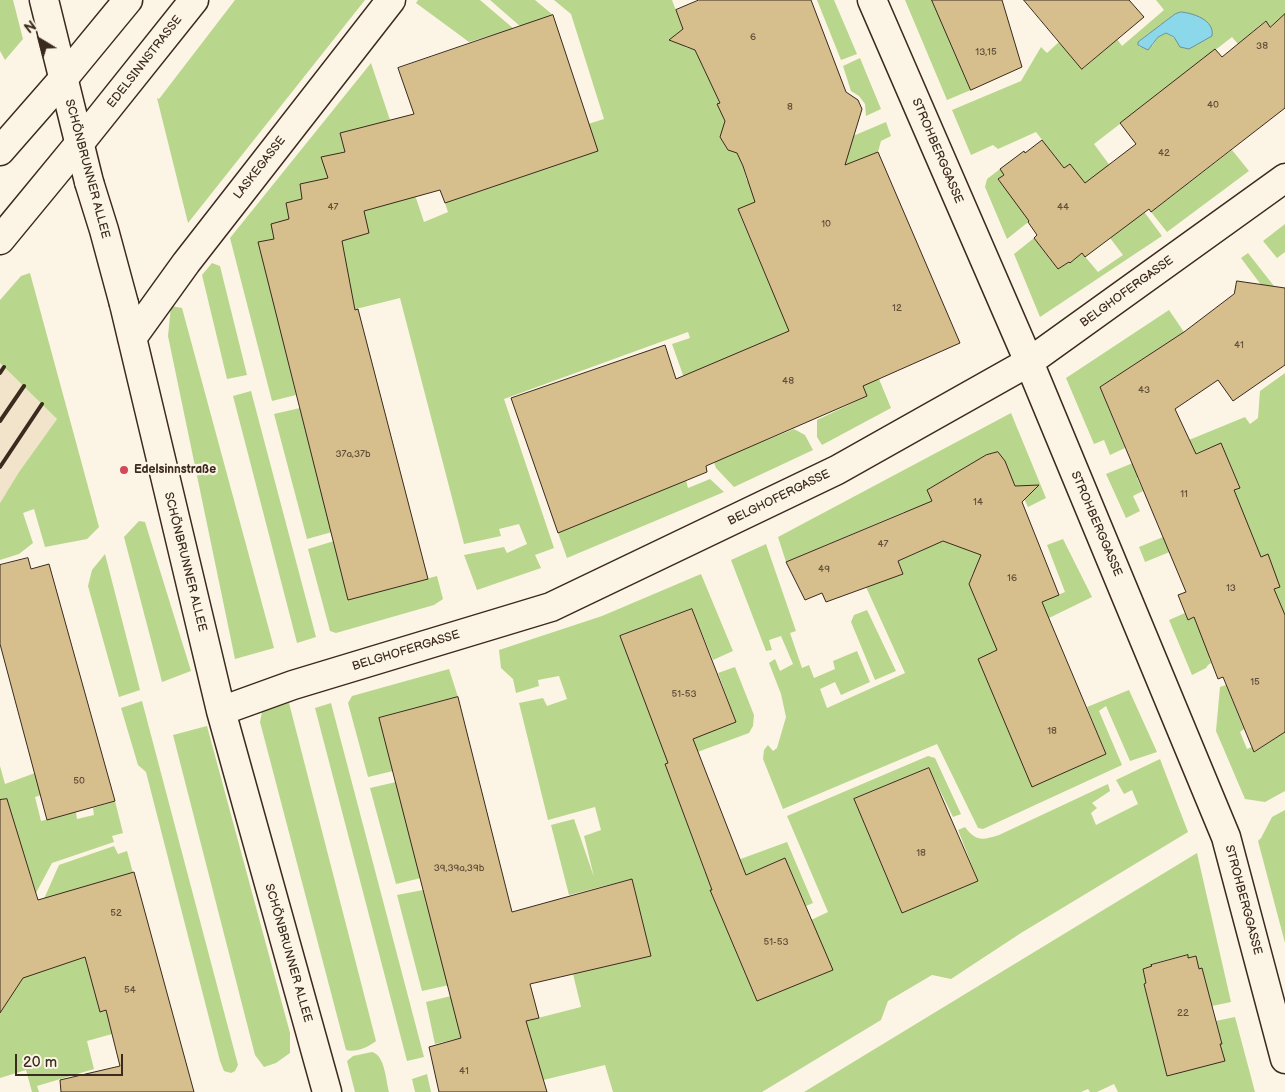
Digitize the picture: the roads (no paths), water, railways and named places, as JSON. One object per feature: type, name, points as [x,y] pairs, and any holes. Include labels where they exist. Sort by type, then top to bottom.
[{"type":"street","name":"SCHÖNBRUNNER ALLEE","points":[[44,0],[79,144],[124,304],[221,711],[322,1091]]},
{"type":"street","points":[[0,151],[63,79],[128,0]]},
{"type":"street","name":"EDELSINNSTRASSE","points":[[0,240],[194,0]]},
{"type":"street","name":"LASKEGASSE","points":[[132,338],[186,263],[391,0]]},
{"type":"street","name":"STROHBERGGASSE","points":[[872,0],[1029,362],[1226,837],[1285,1059]]},
{"type":"street","name":"BELGHOFERGASSE","points":[[221,711],[293,685],[551,607],[837,470],[1029,362],[1285,178]]},
{"type":"water","points":[[1181,12],[1202,18],[1210,26],[1212,36],[1189,49],[1180,47],[1174,37],[1166,33],[1158,37],[1148,50],[1138,45],[1138,42],[1175,14]]},
{"type":"railway","points":[[0,373],[4,367]]},
{"type":"railway","points":[[0,421],[24,386]]},
{"type":"railway","points":[[0,467],[42,404]]},
{"type":"place","name":"Edelsinnstraße","points":[[124,470]]}]
